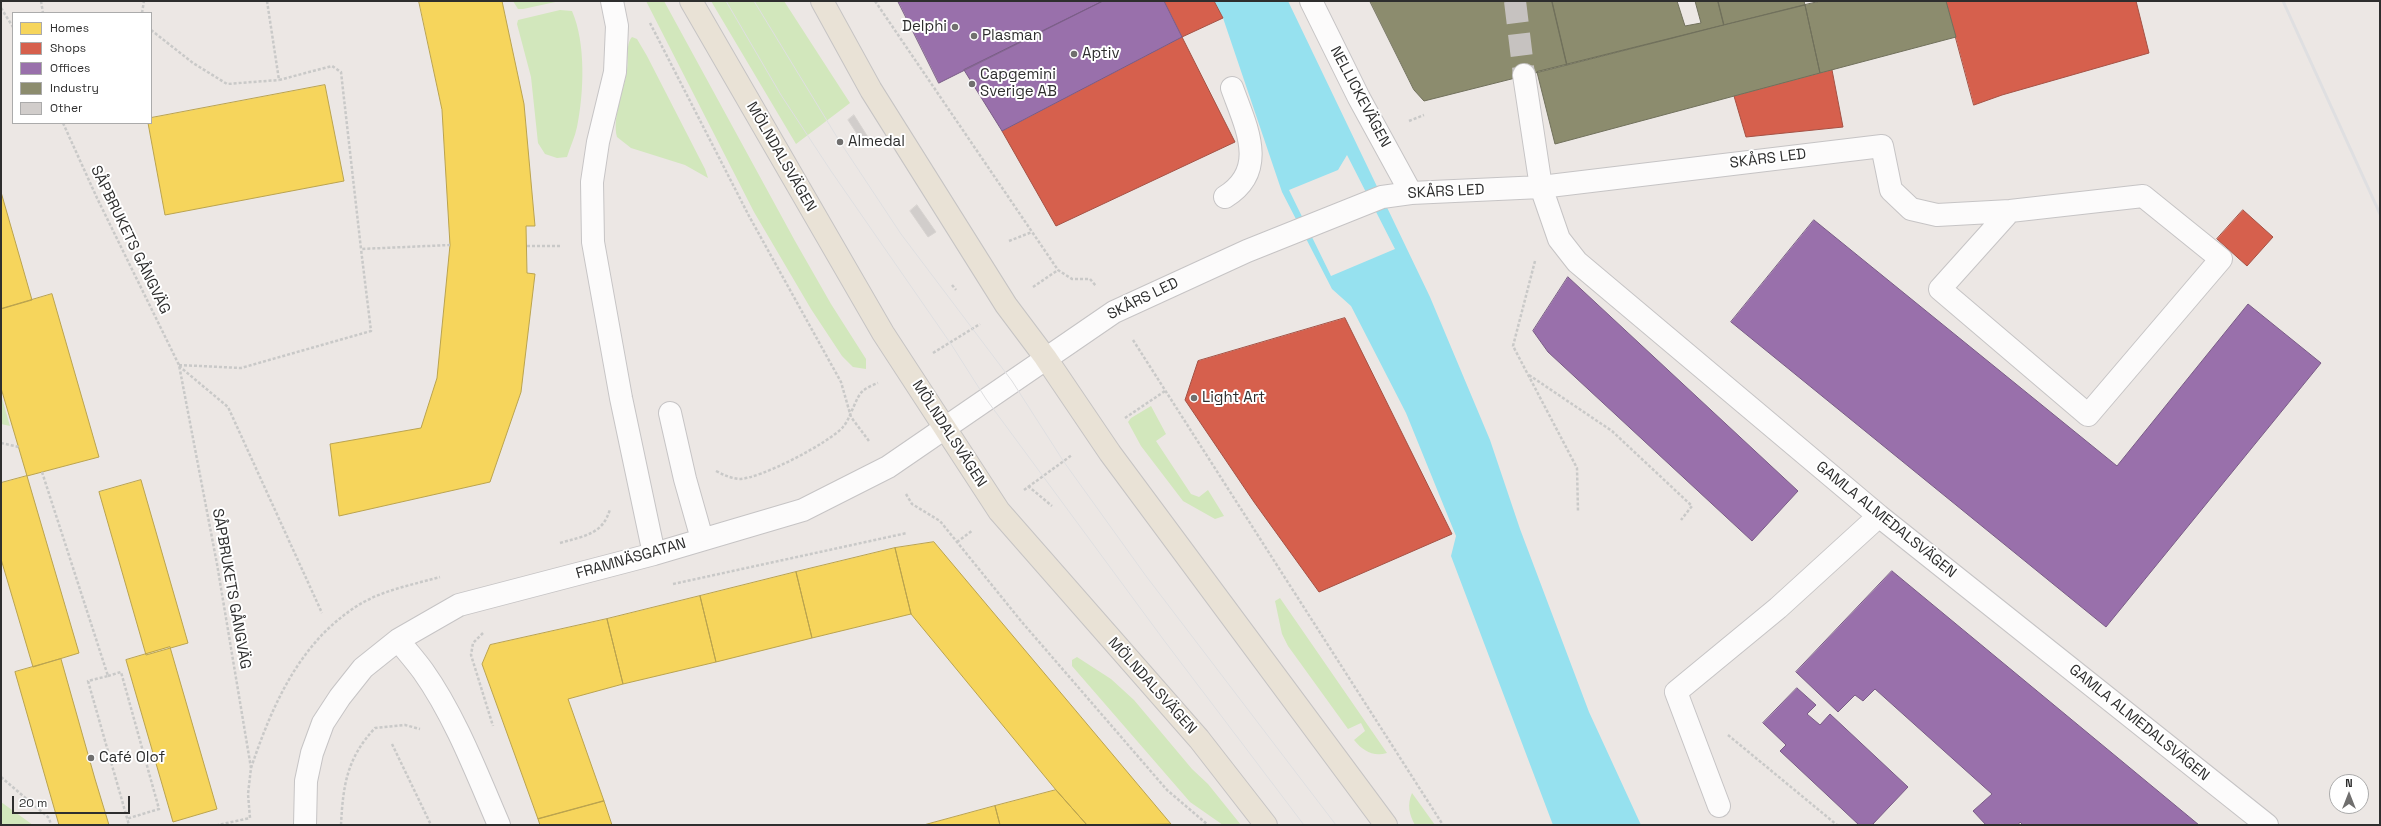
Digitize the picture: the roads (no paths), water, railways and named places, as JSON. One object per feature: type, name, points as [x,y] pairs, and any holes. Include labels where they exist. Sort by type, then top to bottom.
[{"type":"main road","name":"MÖLNDALSVÄGEN","points":[[691,1],[883,333],[998,511],[1199,738],[1266,825]]},
{"type":"main road","points":[[822,1],[871,90],[1006,305],[1045,358],[1098,436],[1386,825]]},
{"type":"street","points":[[612,1],[617,26],[615,72],[598,142],[592,182],[593,242],[621,398],[654,554]]},
{"type":"street","name":"NELLICKEVÄGEN","points":[[1311,1],[1359,98],[1411,193]]},
{"type":"street","name":"GAMLA ALMEDALSVÄGEN","points":[[1524,76],[1540,187],[1559,239],[1577,262],[1879,516],[2267,825]]},
{"type":"street","points":[[1225,198],[1238,190],[1249,173],[1251,156],[1249,136],[1232,88]]},
{"type":"street","name":"SKÅRS LED","points":[[1045,358],[1114,312],[1233,258],[1382,197],[1411,193],[1540,187],[1882,146],[1891,190],[1911,209],[1937,214],[2010,211]]},
{"type":"street","points":[[2143,196],[2221,259],[2088,415],[1940,289],[2010,211],[2143,196]]},
{"type":"street","name":"FRAMNÄSGATAN","points":[[305,825],[306,781],[312,753],[323,724],[340,697],[363,668],[398,640],[459,605],[654,554],[702,538],[802,510],[888,467],[1045,358]]},
{"type":"street","points":[[670,413],[684,480],[702,538]]},
{"type":"street","points":[[1719,806],[1676,692],[1778,608],[1879,516]]},
{"type":"street","points":[[398,640],[424,672],[466,749],[498,825]]},
{"type":"water","points":[[1214,1],[1288,1],[1430,297],[1490,440],[1520,529],[1589,712],[1641,825],[1553,825],[1451,556],[1456,536],[1406,413],[1351,306],[1332,289],[1282,192],[1223,18]]},
{"type":"tunnel","points":[[1515,1],[1524,75]]},
{"type":"tram line","points":[[726,1],[781,95],[831,171],[951,344],[986,399],[1166,643],[1304,825]]},
{"type":"tram line","points":[[754,1],[840,142],[901,234],[1012,381],[1064,462],[1146,576],[1336,825]]},
{"type":"railway","points":[[2283,1],[2380,214]]},
{"type":"place","name":"Delphi","points":[[955,27]]},
{"type":"place","name":"Plasman","points":[[974,36]]},
{"type":"place","name":"Aptiv","points":[[1074,54]]},
{"type":"place","name":"Capgemini Sverige AB","points":[[972,84]]},
{"type":"place","name":"Almedal","points":[[840,142]]},
{"type":"place","name":"Light Art","points":[[1194,398]]},
{"type":"place","name":"Café Olof","points":[[91,758]]}]
